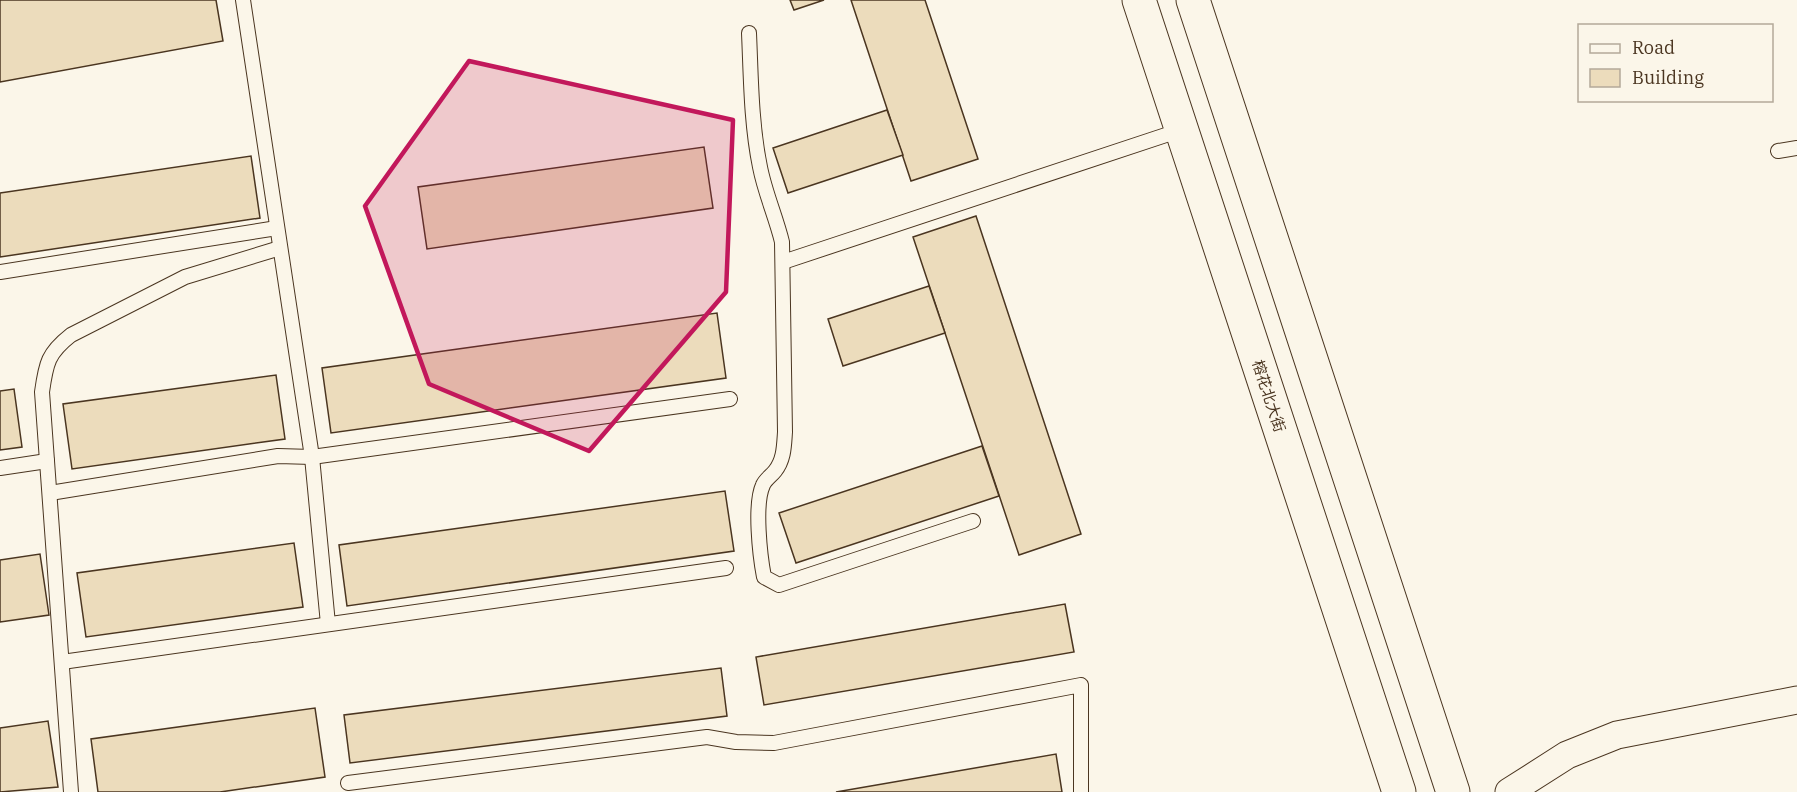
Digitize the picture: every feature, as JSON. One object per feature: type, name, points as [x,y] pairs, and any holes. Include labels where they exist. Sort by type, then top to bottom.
[{"type":"main road","name":"榕花北大街","points":[[1139,0],[1400,792]]},
{"type":"main road","points":[[1193,0],[1453,792]]},
{"type":"street","points":[[1509,792],[1568,755],[1617,735],[1797,700]]},
{"type":"lane","points":[[243,0],[312,458],[328,624]]},
{"type":"lane","points":[[749,33],[754,134],[765,190],[775,213],[782,242],[783,262],[785,432],[783,455],[777,469],[763,484],[759,496],[761,562],[764,577],[779,585],[973,521]]},
{"type":"lane","points":[[783,262],[1181,130]]},
{"type":"lane","points":[[1778,151],[1797,148]]},
{"type":"lane","points":[[0,272],[277,228]]},
{"type":"lane","points":[[71,792],[42,392],[46,363],[55,348],[71,335],[185,277],[280,248]]},
{"type":"lane","points":[[50,493],[278,456],[312,458],[730,399]]},
{"type":"lane","points":[[0,468],[47,461]]},
{"type":"lane","points":[[62,662],[726,568]]},
{"type":"lane","points":[[348,783],[707,737],[736,742],[774,743],[1081,685],[1081,792]]},
{"type":"highlighted area","points":[[469,61],[733,120],[726,292],[589,451],[429,384],[365,206]]},
{"type":"building","points":[[0,0],[216,0],[223,41],[0,82]]},
{"type":"building","points":[[790,0],[824,0],[794,10]]},
{"type":"building","points":[[851,0],[925,0],[978,159],[911,181]]},
{"type":"building","points":[[887,110],[903,155],[788,193],[773,148]]},
{"type":"building","points":[[704,147],[713,208],[427,249],[418,187]]},
{"type":"building","points":[[251,156],[260,218],[0,257],[0,193]]},
{"type":"building","points":[[976,216],[1081,534],[1019,555],[913,237]]},
{"type":"building","points":[[929,286],[945,333],[843,366],[828,319]]},
{"type":"building","points":[[717,313],[726,378],[331,433],[322,368]]},
{"type":"building","points":[[276,375],[285,439],[72,469],[63,404]]},
{"type":"building","points":[[14,389],[22,447],[0,450],[0,391]]},
{"type":"building","points":[[982,446],[999,496],[796,563],[779,513]]},
{"type":"building","points":[[725,491],[734,551],[347,606],[339,545]]},
{"type":"building","points":[[294,543],[303,607],[86,637],[77,573]]},
{"type":"building","points":[[40,554],[49,615],[0,622],[0,560]]},
{"type":"building","points":[[1065,604],[1074,652],[764,705],[756,657]]},
{"type":"building","points":[[721,668],[727,716],[350,763],[344,715]]},
{"type":"building","points":[[315,708],[325,777],[220,792],[98,792],[91,739]]},
{"type":"building","points":[[48,721],[58,787],[0,792],[0,728]]},
{"type":"building","points":[[1056,754],[1062,792],[836,792]]}]
